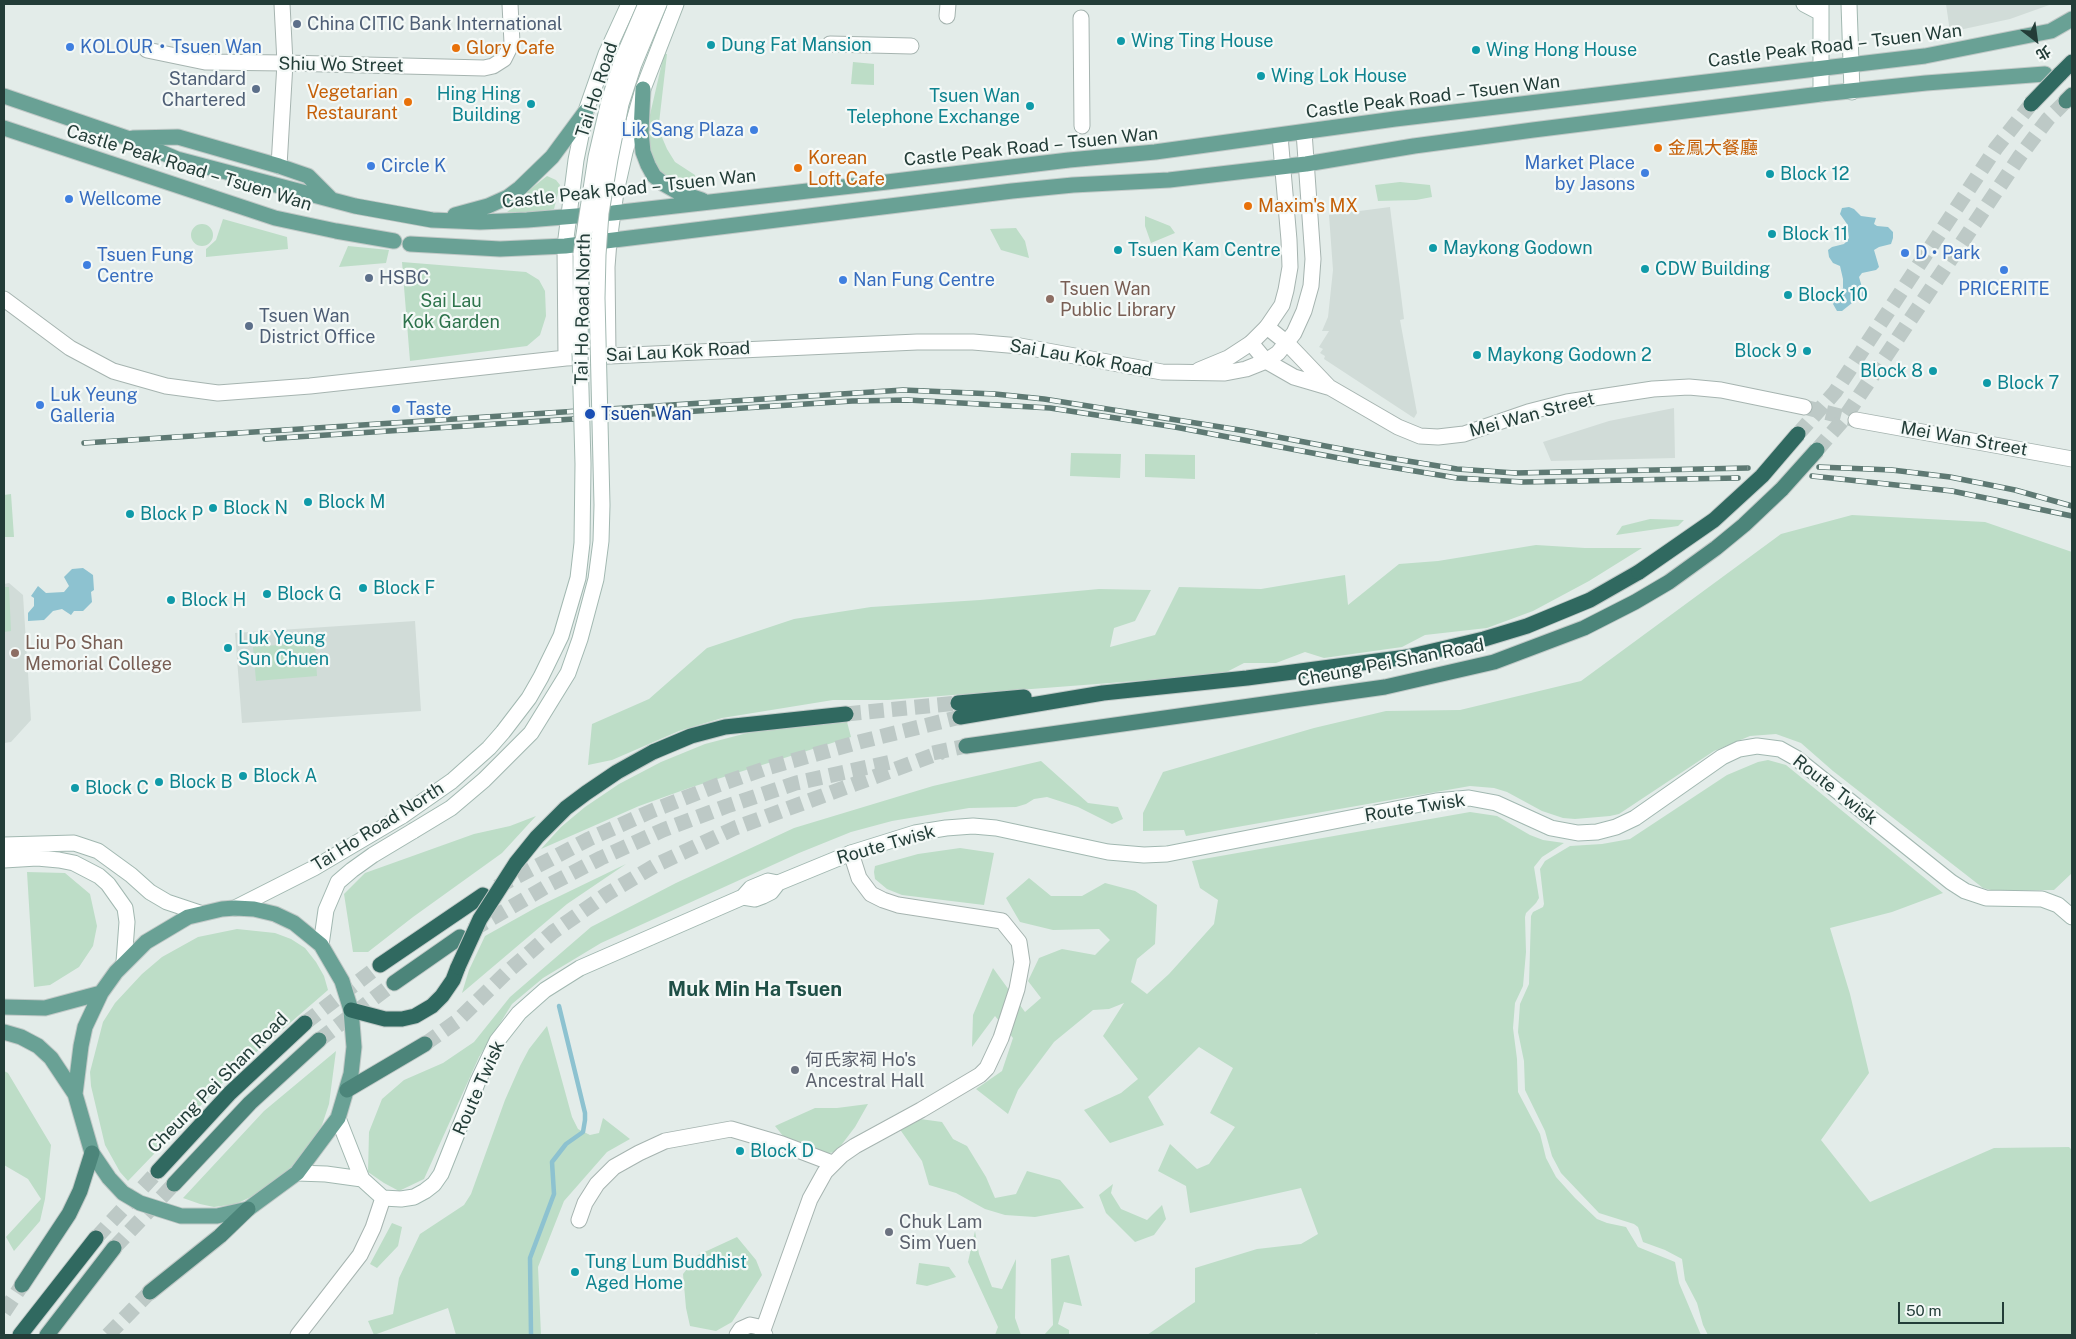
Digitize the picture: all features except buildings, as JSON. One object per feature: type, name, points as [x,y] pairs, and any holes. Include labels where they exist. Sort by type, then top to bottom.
[{"type":"highway","points":[[2031,104],[2072,62]]},
{"type":"highway","name":"Cheung Pei Shan Road","points":[[959,710],[1372,662],[1484,639],[1540,621],[1590,600],[1639,572],[1714,520],[1762,476],[1798,434]]},
{"type":"highway","name":"Cheung Pei Shan Road","points":[[966,746],[1351,692],[1475,667],[1531,650],[1600,621],[1636,602],[1692,566],[1730,537],[1771,500],[1817,450]]},
{"type":"highway","points":[[351,1010],[385,1018],[402,1019],[415,1016],[432,1006],[453,980],[480,919],[516,863],[537,837],[566,808],[617,772],[652,752],[691,736],[725,727],[846,714]]},
{"type":"highway","points":[[380,965],[483,895]]},
{"type":"highway","points":[[394,983],[460,937]]},
{"type":"highway","name":"Cheung Pei Shan Road","points":[[158,1171],[230,1092],[305,1022]]},
{"type":"highway","name":"Cheung Pei Shan Road","points":[[174,1184],[250,1103],[319,1040]]},
{"type":"highway","points":[[347,1090],[425,1044]]},
{"type":"highway","points":[[22,1285],[75,1202],[92,1153]]},
{"type":"highway","points":[[150,1292],[220,1236],[248,1209]]},
{"type":"highway","points":[[20,1335],[96,1238]]},
{"type":"highway","points":[[48,1335],[114,1248]]},
{"type":"main road","points":[[279,166],[285,63],[282,4]]},
{"type":"main road","name":"Shiu Wo Street","points":[[147,50],[205,62],[484,68],[493,66],[504,59],[512,43],[510,4]]},
{"type":"main road","name":"Tai Ho Road","points":[[566,358],[565,246],[567,217],[576,160],[586,111],[594,86],[629,4]]},
{"type":"main road","name":"Tai Ho Road North","points":[[235,908],[314,868],[402,816],[452,781],[489,748],[503,732],[529,698],[553,655],[568,614],[578,578],[584,524],[580,300],[581,254],[587,209],[596,157],[609,101],[622,60],[646,4]]},
{"type":"main road","name":"Tai Ho Road North","points":[[322,945],[326,910],[338,882],[373,855],[451,808],[478,785],[531,733],[568,673],[580,639],[596,579],[601,541],[602,488],[597,298],[598,255],[602,213],[621,104],[634,64],[659,4]]},
{"type":"main road","points":[[608,356],[607,267],[609,241],[624,152],[643,90],[676,4]]},
{"type":"main road","points":[[1804,4],[1821,8],[1821,94]]},
{"type":"main road","points":[[1850,4],[1852,92]]},
{"type":"main road","points":[[1081,18],[1082,126]]},
{"type":"main road","name":"Castle Peak Road – Tsuen Wan","points":[[4,96],[127,138],[177,159],[333,201],[432,220],[480,222],[613,213],[1069,160],[1155,152],[1395,119],[1945,53],[2051,31],[2072,19]]},
{"type":"main road","points":[[2051,31],[2072,31]]},
{"type":"main road","points":[[830,44],[911,46]]},
{"type":"main road","points":[[410,244],[500,250],[565,246],[1012,191],[1073,185],[1169,180],[1306,164],[1503,134],[1821,94],[1926,83],[2045,74]]},
{"type":"main road","points":[[594,86],[601,92],[627,100],[643,90]]},
{"type":"main road","points":[[643,90],[641,132],[643,152],[648,166],[654,176],[664,184],[678,192],[708,201]]},
{"type":"main road","points":[[432,220],[471,212],[508,197],[552,157],[586,111]]},
{"type":"main road","name":"Castle Peak Road – Tsuen Wan","points":[[4,128],[275,218],[394,241]]},
{"type":"main road","name":"Sai Lau Kok Road","points":[[4,299],[70,348],[113,371],[157,384],[193,390],[243,392],[566,358],[898,342],[973,342],[1020,346],[1162,372],[1225,373],[1246,369],[1266,361],[1287,343],[1301,318],[1311,286],[1313,259],[1304,132]]},
{"type":"main road","name":"Sai Lau Kok Road","points":[[1196,372],[1228,358],[1251,343],[1267,327],[1282,305],[1290,267],[1280,136]]},
{"type":"main road","points":[[127,138],[178,137],[279,166],[308,176],[333,201]]},
{"type":"main road","name":"Mei Wan Street","points":[[1267,327],[1287,343],[1329,387]]},
{"type":"main road","name":"Mei Wan Street","points":[[1251,343],[1266,361],[1294,377],[1329,387],[1398,428],[1420,436],[1438,437],[1464,434],[1528,412],[1568,402],[1653,389],[1689,387],[1721,390],[1804,406]]},
{"type":"main road","name":"Mei Wan Street","points":[[1856,420],[2072,459]]},
{"type":"main road","name":"Route Twisk","points":[[383,1198],[401,1199],[414,1197],[434,1184],[447,1162],[478,1081],[497,1041],[519,1013],[545,990],[580,968],[744,897],[751,888],[768,881],[778,883],[850,853],[915,833],[973,826],[1008,829],[1070,845],[1108,852],[1167,854],[1458,798],[1478,799],[1496,803],[1542,825],[1561,831],[1597,832],[1616,827],[1634,818],[1727,755],[1748,747],[1764,746],[1780,749],[1805,764],[1958,887],[1971,894],[1986,898],[2042,899],[2058,905],[2072,917]]},
{"type":"main road","points":[[4,845],[74,843],[98,851],[162,900],[200,913]]},
{"type":"main road","points":[[737,1335],[745,1326],[761,1330],[814,1190],[832,1163],[855,1146],[980,1075],[987,1068],[1001,1038],[1017,989],[1022,962],[1019,942],[1002,921],[898,905],[883,900],[871,894],[860,878],[850,853]]},
{"type":"main road","points":[[4,860],[37,858],[59,860],[74,863],[99,876],[108,884],[125,908],[127,922],[124,962]]},
{"type":"main road","points":[[4,1032],[21,1036],[38,1046],[51,1058],[74,1094],[92,1153],[116,1186],[140,1203],[153,1208],[181,1216],[217,1216],[248,1209],[297,1173],[338,1118],[351,1074],[354,1047],[351,1010],[342,981],[322,945],[294,923],[275,914],[254,909],[235,908],[200,913],[170,926],[146,942],[124,962],[101,992],[85,1027],[74,1094]]},
{"type":"main road","points":[[4,1007],[45,1008],[101,992]]},
{"type":"main road","points":[[298,1335],[360,1255],[373,1228],[383,1198],[362,1179],[338,1118]]},
{"type":"main road","points":[[579,1220],[585,1202],[597,1184],[614,1167],[666,1141],[731,1129],[782,1144],[832,1163]]},
{"type":"main road","points":[[297,1173],[326,1174],[362,1179]]},
{"type":"shaded area","points":[[1946,4],[2052,4],[2010,19],[1950,32]]},
{"type":"shaded area","points":[[1390,207],[1404,319],[1400,320],[1417,413],[1414,418],[1324,359],[1325,356],[1320,353],[1323,349],[1319,347],[1329,331],[1322,331],[1328,317],[1333,270],[1329,215]]},
{"type":"shaded area","points":[[1674,408],[1675,458],[1551,461],[1543,442],[1609,421]]},
{"type":"shaded area","name":"Liu Po Shan Memorial College","points":[[9,583],[23,595],[31,720],[11,742],[4,743],[4,584]]},
{"type":"shaded area","points":[[415,621],[421,711],[242,723],[235,633]]},
{"type":"green space","points":[[664,54],[667,54],[659,123],[661,135],[675,162],[695,175],[696,187],[680,184],[661,173],[651,159],[646,132]]},
{"type":"green space","points":[[853,62],[874,64],[874,85],[851,84]]},
{"type":"green space","points":[[547,176],[556,180],[560,185],[554,209],[534,213],[507,212],[519,203],[528,191]]},
{"type":"green space","points":[[1400,182],[1430,185],[1432,197],[1416,200],[1378,201],[1375,185]]},
{"type":"green space","points":[[1145,216],[1170,226],[1175,233],[1151,243],[1145,226]]},
{"type":"green space","points":[[223,219],[287,237],[288,249],[206,257],[206,249],[216,240]]},
{"type":"green space","points":[[202,224],[212,231],[213,235],[206,245],[202,246],[192,239],[191,235],[198,225]]},
{"type":"green space","points":[[1016,228],[1025,241],[1029,258],[1001,250],[990,229]]},
{"type":"green space","points":[[348,246],[389,250],[386,263],[339,267]]},
{"type":"green space","name":"Sai Lau Kok Garden","points":[[402,262],[526,272],[539,280],[545,291],[546,316],[540,335],[527,346],[410,361]]},
{"type":"green space","points":[[1071,453],[1121,454],[1120,478],[1070,476]]},
{"type":"green space","points":[[1145,454],[1195,455],[1195,479],[1145,477]]},
{"type":"green space","points":[[11,494],[14,537],[4,537],[4,495]]},
{"type":"green space","points":[[1852,515],[1985,522],[2072,552],[2072,873],[2054,890],[1995,891],[1983,888],[1833,771],[1801,743],[1776,734],[1750,736],[1714,751],[1619,814],[1610,816],[1575,819],[1563,818],[1542,811],[1507,792],[1494,788],[1470,786],[1186,836],[1184,830],[1143,831],[1143,813],[1163,772],[1314,728],[1386,711],[1460,710],[1581,681],[1781,534]]},
{"type":"green space","points":[[1650,519],[1684,520],[1678,526],[1616,535],[1622,526]]},
{"type":"green space","points":[[1536,545],[1585,548],[1642,548],[1589,581],[1533,611],[1487,628],[1425,635],[1402,647],[1324,658],[1305,652],[1276,663],[1244,663],[1215,678],[1188,677],[888,700],[833,700],[722,718],[679,731],[612,760],[588,765],[592,724],[649,699],[707,648],[794,619],[871,607],[980,600],[1099,589],[1151,590],[1135,621],[1114,628],[1110,647],[1155,635],[1179,587],[1261,589],[1345,575],[1348,605],[1399,564],[1438,561]]},
{"type":"green space","points":[[4,587],[9,587],[11,631],[4,632]]},
{"type":"green space","points":[[315,642],[317,676],[256,681],[253,647]]},
{"type":"green space","points":[[846,718],[851,737],[692,787],[639,806],[541,849],[561,827],[585,807],[619,784],[661,762],[705,744],[751,732]]},
{"type":"green space","points":[[1768,760],[1786,765],[1943,893],[1892,912],[1830,928],[1850,994],[1869,1073],[1821,1140],[1870,1202],[1994,1148],[2069,1147],[2072,1150],[2072,1335],[1708,1335],[1697,1303],[1685,1280],[1682,1259],[1643,1242],[1638,1227],[1634,1224],[1599,1213],[1561,1173],[1552,1156],[1545,1131],[1525,1090],[1524,1061],[1518,1032],[1520,1004],[1529,984],[1531,916],[1533,912],[1543,907],[1544,904],[1540,869],[1545,861],[1570,846],[1602,844],[1630,839],[1727,775],[1758,762]]},
{"type":"green space","points":[[1041,761],[1088,803],[1118,807],[1123,819],[1112,824],[1078,807],[1047,797],[1034,799],[1016,807],[969,808],[892,821],[851,832],[799,853],[601,943],[543,978],[512,1004],[479,1057],[424,1179],[399,1191],[368,1172],[369,1132],[382,1099],[404,1080],[443,1063],[474,1042],[510,997],[591,927],[676,883],[794,828],[933,786]]},
{"type":"green space","points":[[1470,812],[1497,816],[1530,835],[1543,840],[1564,843],[1542,857],[1534,867],[1539,898],[1526,913],[1525,917],[1526,952],[1523,986],[1515,1003],[1513,1028],[1517,1059],[1518,1092],[1540,1134],[1546,1158],[1556,1177],[1575,1198],[1597,1219],[1626,1227],[1638,1247],[1675,1262],[1679,1283],[1701,1335],[1320,1335],[1316,1333],[1314,1335],[1147,1335],[1195,1302],[1195,1268],[1257,1249],[1301,1244],[1318,1234],[1301,1188],[1190,1213],[1186,1186],[1158,1171],[1170,1144],[1197,1169],[1209,1164],[1235,1127],[1210,1113],[1233,1068],[1199,1047],[1148,1097],[1164,1125],[1110,1143],[1084,1110],[1121,1093],[1138,1079],[1103,1036],[1124,1003],[1109,1009],[1093,1010],[1054,1042],[1018,1090],[1008,1114],[976,1089],[1002,1071],[1013,1038],[995,1016],[972,1047],[973,1015],[993,968],[1025,1012],[1041,998],[1028,981],[1039,958],[1062,949],[1095,955],[1110,940],[1099,929],[1053,930],[1020,922],[1006,898],[1029,878],[1051,896],[1082,896],[1105,883],[1135,891],[1157,905],[1155,944],[1137,959],[1131,982],[1147,994],[1169,974],[1214,924],[1218,900],[1200,888],[1192,861]]},
{"type":"green space","points":[[536,816],[502,853],[368,952],[353,952],[344,894],[365,873],[474,834],[510,826]]},
{"type":"green space","points":[[960,848],[994,853],[984,905],[902,895],[887,889],[875,879],[875,866],[918,854]]},
{"type":"green space","points":[[626,864],[567,904],[462,993],[469,970],[485,936],[537,907]]},
{"type":"green space","points":[[27,872],[65,873],[90,894],[97,926],[93,946],[79,967],[50,985],[34,987]]},
{"type":"green space","points":[[237,929],[275,933],[291,939],[305,948],[324,976],[328,990],[230,1075],[128,1181],[120,1172],[105,1145],[91,1086],[90,1072],[103,1022],[115,1003],[142,974],[162,957],[198,937]]},
{"type":"green space","points":[[547,1026],[572,1117],[578,1129],[590,1135],[599,1133],[603,1118],[630,1139],[607,1152],[564,1201],[538,1267],[541,1335],[456,1335],[448,1308],[374,1335],[368,1321],[393,1314],[399,1278],[420,1234],[464,1205],[471,1194],[505,1100],[520,1066],[529,1049]]},
{"type":"green space","points":[[336,1051],[329,1104],[322,1125],[307,1150],[287,1171],[259,1193],[236,1204],[214,1207],[183,1198],[264,1111]]},
{"type":"green space","points":[[4,1071],[8,1073],[51,1145],[45,1199],[40,1221],[14,1251],[6,1237],[41,1199],[28,1179],[4,1165]]},
{"type":"green space","points":[[868,1104],[855,1127],[836,1152],[800,1157],[775,1126],[815,1108],[837,1108]]},
{"type":"green space","points":[[913,1118],[942,1122],[953,1139],[967,1146],[986,1177],[995,1198],[1016,1194],[1027,1171],[1060,1180],[1084,1208],[1035,1217],[1005,1215],[985,1209],[956,1193],[929,1185],[922,1161],[899,1128]]},
{"type":"green space","points":[[1113,1184],[1111,1193],[1121,1209],[1147,1220],[1162,1205],[1166,1219],[1154,1235],[1135,1242],[1106,1213],[1099,1195]]},
{"type":"green space","points":[[392,1223],[402,1227],[398,1246],[377,1268],[370,1264]]},
{"type":"green space","points":[[975,1231],[979,1254],[992,1287],[1002,1289],[1016,1259],[1015,1318],[1021,1335],[995,1335],[998,1327],[968,1262]]},
{"type":"green space","points":[[737,1237],[756,1260],[762,1275],[732,1322],[716,1331],[690,1326],[686,1308],[683,1274],[698,1255]]},
{"type":"green space","points":[[1069,1255],[1082,1306],[1064,1302],[1058,1324],[1069,1330],[1069,1335],[1044,1335],[1053,1325],[1051,1259]]},
{"type":"green space","points":[[919,1263],[949,1267],[956,1277],[927,1286],[916,1284]]},
{"type":"water","points":[[1849,207],[1861,216],[1876,218],[1874,224],[1888,227],[1893,232],[1893,238],[1891,244],[1874,250],[1879,267],[1876,270],[1862,273],[1859,277],[1864,294],[1862,299],[1852,303],[1842,311],[1837,311],[1833,304],[1843,288],[1843,279],[1840,266],[1833,263],[1829,257],[1828,250],[1844,244],[1849,238],[1847,224],[1840,214],[1842,208]]},
{"type":"water","points":[[83,568],[93,575],[94,590],[91,592],[92,602],[83,611],[74,611],[71,615],[62,609],[53,611],[44,620],[28,621],[28,613],[34,606],[34,598],[31,596],[38,586],[46,593],[64,592],[69,586],[64,577],[72,569]]},
{"type":"waterway","points":[[531,1335],[530,1258],[554,1194],[552,1162],[566,1144],[583,1132],[585,1120],[585,1113],[559,1006]]},
{"type":"tunnel","points":[[1817,450],[1843,420],[2020,156],[2048,119],[2066,101]]},
{"type":"tunnel","points":[[1798,434],[1835,392],[1996,148],[2031,104]]},
{"type":"tunnel","points":[[1804,407],[1856,420]]},
{"type":"tunnel","points":[[846,714],[958,703]]},
{"type":"tunnel","points":[[497,887],[589,839],[654,810],[718,785],[770,767],[859,742],[960,717]]},
{"type":"tunnel","points":[[933,753],[966,746]]},
{"type":"tunnel","points":[[425,1044],[457,1021],[506,973],[553,932],[607,894],[656,865],[735,828],[942,752]]},
{"type":"tunnel","points":[[472,930],[549,885],[601,858],[663,830],[796,783],[891,762]]},
{"type":"tunnel","points":[[305,1023],[380,965]]},
{"type":"tunnel","points":[[319,1040],[394,983]]},
{"type":"tunnel","points":[[96,1238],[158,1171]]},
{"type":"tunnel","points":[[114,1248],[174,1184]]},
{"type":"tunnel","points":[[4,1312],[22,1285]]},
{"type":"tunnel","points":[[108,1335],[150,1292]]},
{"type":"railway","points":[[84,443],[903,390],[995,394],[1044,399],[1246,431],[1457,469],[1515,473],[1748,468]]},
{"type":"railway","points":[[265,439],[852,401],[908,400],[1050,408],[1175,427],[1360,462],[1457,478],[1523,482],[1738,478]]},
{"type":"railway","points":[[1819,467],[1892,470],[1950,477],[2015,490],[2072,506]]},
{"type":"railway","points":[[1812,476],[1952,491],[2072,516]]},
{"type":"place","name":"China CITIC Bank International","points":[[297,24]]},
{"type":"place","name":"Wing Ting House","points":[[1121,41]]},
{"type":"place","name":"Dung Fat Mansion","points":[[711,45]]},
{"type":"place","name":"KOLOUR‧Tsuen Wan","points":[[70,47]]},
{"type":"place","name":"Glory Cafe","points":[[456,48]]},
{"type":"place","name":"Wing Hong House","points":[[1476,50]]},
{"type":"place","name":"Wing Lok House","points":[[1261,76]]},
{"type":"place","name":"Standard Chartered","points":[[256,89]]},
{"type":"place","name":"Vegetarian Restaurant","points":[[408,102]]},
{"type":"place","name":"Hing Hing Building","points":[[531,104]]},
{"type":"place","name":"Tsuen Wan Telephone Exchange","points":[[1030,106]]},
{"type":"place","name":"Lik Sang Plaza","points":[[754,130]]},
{"type":"place","name":"金鳳大餐廳","points":[[1658,148]]},
{"type":"place","name":"Circle K","points":[[371,166]]},
{"type":"place","name":"Korean Loft Cafe","points":[[798,168]]},
{"type":"place","name":"Market Place by Jasons","points":[[1645,173]]},
{"type":"place","name":"Block 12","points":[[1770,174]]},
{"type":"place","name":"Wellcome","points":[[69,199]]},
{"type":"place","name":"Maxim's MX","points":[[1248,206]]},
{"type":"place","name":"Block 11","points":[[1772,234]]},
{"type":"place","name":"Maykong Godown","points":[[1433,248]]},
{"type":"place","name":"Tsuen Kam Centre","points":[[1118,250]]},
{"type":"place","name":"D • Park","points":[[1905,253]]},
{"type":"place","name":"Tsuen Fung Centre","points":[[87,265]]},
{"type":"place","name":"CDW Building","points":[[1645,269]]},
{"type":"place","name":"PRICERITE","points":[[2004,270]]},
{"type":"place","name":"HSBC","points":[[369,278]]},
{"type":"place","name":"Nan Fung Centre","points":[[843,280]]},
{"type":"place","name":"Block 10","points":[[1788,295]]},
{"type":"place","name":"Tsuen Wan Public Library","points":[[1050,299]]},
{"type":"place","name":"Tsuen Wan District Office","points":[[249,326]]},
{"type":"place","name":"Block 9","points":[[1807,351]]},
{"type":"place","name":"Maykong Godown 2","points":[[1477,355]]},
{"type":"place","name":"Block 8","points":[[1933,371]]},
{"type":"place","name":"Block 7","points":[[1987,383]]},
{"type":"place","name":"Luk Yeung Galleria","points":[[40,405]]},
{"type":"place","name":"Taste","points":[[396,409]]},
{"type":"place","name":"Tsuen Wan","points":[[590,414]]},
{"type":"place","name":"Block M","points":[[308,502]]},
{"type":"place","name":"Block N","points":[[213,508]]},
{"type":"place","name":"Block P","points":[[130,514]]},
{"type":"place","name":"Block F","points":[[363,588]]},
{"type":"place","name":"Block G","points":[[267,594]]},
{"type":"place","name":"Block H","points":[[171,600]]},
{"type":"place","name":"Luk Yeung Sun Chuen","points":[[228,648]]},
{"type":"place","name":"Liu Po Shan Memorial College","points":[[15,653]]},
{"type":"place","name":"Block A","points":[[243,776]]},
{"type":"place","name":"Block B","points":[[159,782]]},
{"type":"place","name":"Block C","points":[[75,788]]},
{"type":"place","name":"何氏家祠 Ho's Ancestral Hall","points":[[795,1070]]},
{"type":"place","name":"Block D","points":[[740,1151]]},
{"type":"place","name":"Chuk Lam Sim Yuen","points":[[889,1232]]},
{"type":"place","name":"Tung Lum Buddhist Aged Home","points":[[575,1272]]},
{"type":"district","name":"Muk Min Ha Tsuen","points":[[755,990]]}]
